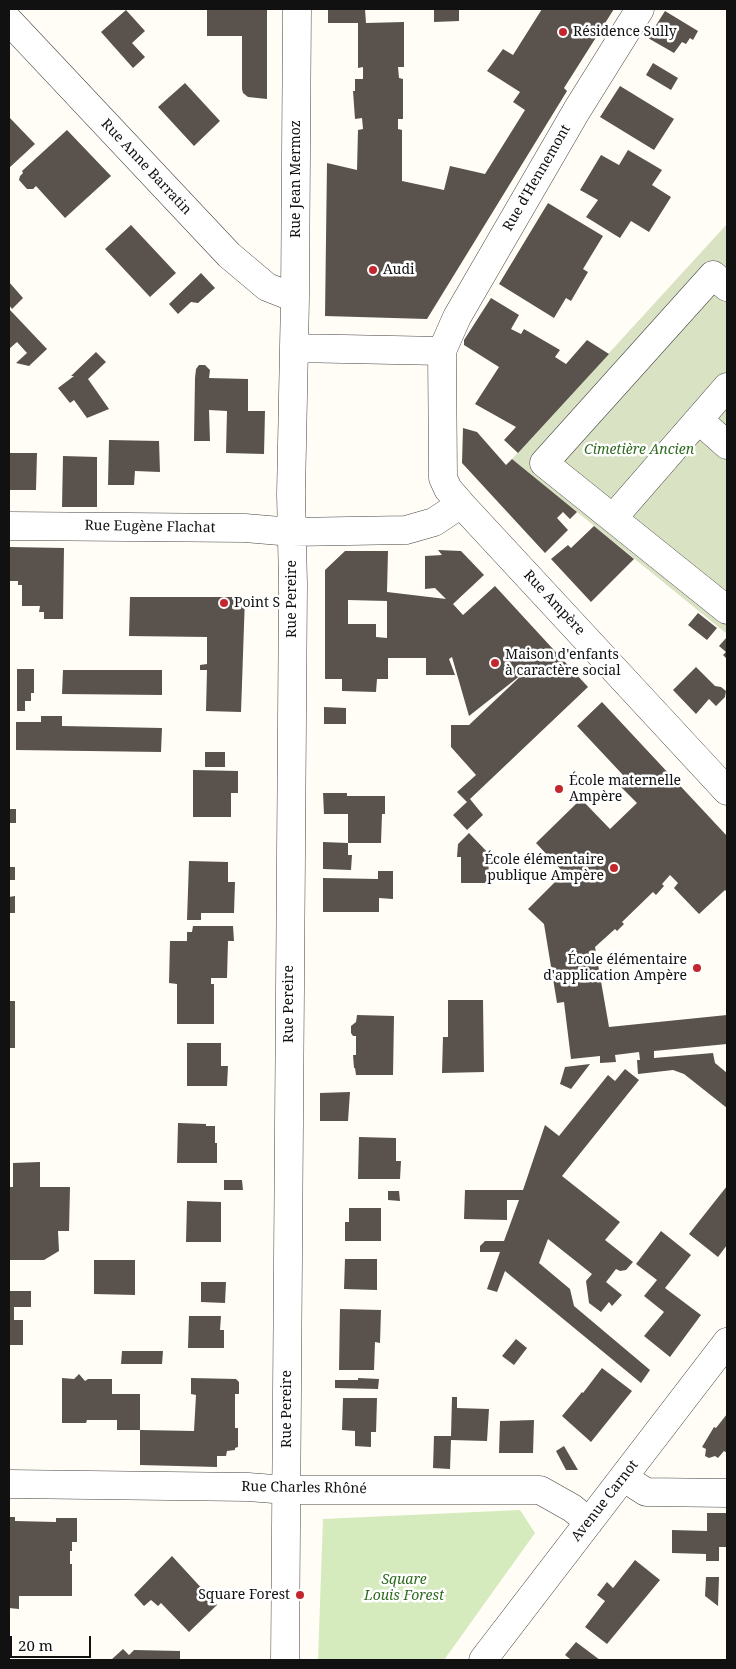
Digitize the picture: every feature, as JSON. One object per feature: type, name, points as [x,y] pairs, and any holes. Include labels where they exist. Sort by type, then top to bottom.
[{"type":"street","name":"Rue Jean Mermoz","points":[[294,348],[297,9]]},
{"type":"street","name":"Rue d'Hennemont","points":[[442,351],[457,317],[477,282],[577,110],[640,9]]},
{"type":"street","name":"Rue Anne Barratin","points":[[9,21],[229,255],[267,287],[295,298]]},
{"type":"street","points":[[722,597],[613,518],[544,463],[712,275],[727,287]]},
{"type":"street","points":[[294,348],[399,358],[442,351]]},
{"type":"street","name":"Rue Pereire","points":[[285,1660],[294,348]]},
{"type":"street","name":"Rue Ampère","points":[[442,351],[443,478],[448,489],[727,791]]},
{"type":"street","points":[[613,518],[727,387]]},
{"type":"street","points":[[699,420],[727,445]]},
{"type":"street","name":"Rue Eugène Flachat","points":[[9,526],[245,528],[292,532],[406,530],[427,516],[461,504]]},
{"type":"street","name":"Avenue Carnot","points":[[483,1660],[727,1342]]},
{"type":"street","points":[[624,1478],[646,1492],[727,1493]]},
{"type":"street","name":"Rue Charles Rhôné","points":[[9,1484],[248,1487],[287,1490],[540,1490],[572,1508],[589,1522]]},
{"type":"green space","name":"Cimetière Ancien","points":[[727,224],[727,634],[512,459]]},
{"type":"green space","name":"Square Louis Forest","points":[[520,1510],[535,1533],[444,1660],[318,1660],[323,1519]]},
{"type":"building","points":[[207,9],[267,9],[267,99],[248,97],[243,93],[242,36],[207,36]]},
{"type":"building","points":[[328,9],[365,9],[366,23],[404,22],[404,67],[398,67],[399,78],[403,79],[403,119],[398,119],[398,129],[402,130],[402,181],[444,190],[450,166],[485,174],[525,110],[513,102],[520,92],[487,71],[503,49],[513,55],[542,9],[614,9],[564,88],[567,91],[427,319],[325,316],[327,163],[357,170],[358,130],[363,129],[362,118],[355,119],[353,91],[355,91],[355,79],[363,79],[363,67],[358,68],[358,23],[328,23]]},
{"type":"building","points":[[434,9],[459,9],[459,21],[434,22]]},
{"type":"building","points":[[126,10],[145,31],[132,43],[145,57],[133,68],[101,32]]},
{"type":"building","points":[[665,11],[698,31],[693,40],[690,38],[686,44],[682,42],[674,53],[648,38]]},
{"type":"building","points":[[653,63],[678,78],[671,90],[646,75]]},
{"type":"building","points":[[185,83],[220,121],[194,146],[158,107]]},
{"type":"building","points":[[620,86],[674,119],[654,150],[600,117]]},
{"type":"building","points":[[9,117],[35,144],[9,168]]},
{"type":"building","points":[[67,130],[111,176],[65,218],[36,186],[33,189],[27,189],[19,180],[23,173],[22,171]]},
{"type":"building","points":[[628,150],[662,170],[652,185],[671,197],[649,232],[631,221],[620,238],[586,217],[598,200],[580,190],[601,155],[619,165]]},
{"type":"building","points":[[548,203],[603,236],[583,269],[588,272],[571,301],[566,298],[554,318],[499,284]]},
{"type":"building","points":[[131,225],[176,273],[150,297],[105,249]]},
{"type":"building","points":[[201,273],[215,288],[198,303],[191,302],[178,314],[169,304]]},
{"type":"building","points":[[9,282],[23,298],[12,309],[9,305]]},
{"type":"building","points":[[491,298],[519,315],[511,329],[521,334],[524,329],[560,350],[555,357],[566,364],[587,340],[609,354],[518,453],[504,440],[516,427],[475,404],[499,367],[464,345],[464,340]]},
{"type":"building","points":[[10,310],[47,349],[29,366],[16,363],[27,353],[17,342],[9,349]]},
{"type":"building","points":[[96,352],[106,362],[88,379],[109,409],[87,418],[74,400],[70,403],[58,388],[74,376],[71,376]]},
{"type":"building","points":[[199,365],[205,365],[210,370],[209,378],[248,379],[248,411],[265,411],[264,454],[226,453],[227,411],[209,410],[210,441],[194,441],[195,378],[196,369]]},
{"type":"building","points":[[463,428],[477,432],[506,465],[512,459],[577,512],[570,519],[563,512],[557,518],[568,530],[545,553],[462,463]]},
{"type":"building","points":[[109,440],[159,441],[160,472],[135,471],[134,485],[108,485]]},
{"type":"building","points":[[9,453],[37,453],[36,490],[9,490]]},
{"type":"building","points":[[63,456],[97,457],[97,507],[62,507]]},
{"type":"building","points":[[594,526],[634,559],[591,602],[551,559],[568,545],[571,548]]},
{"type":"building","points":[[9,547],[64,548],[63,619],[44,619],[44,612],[39,612],[40,606],[22,606],[22,585],[18,585],[18,581],[9,581]]},
{"type":"building","points":[[438,550],[461,551],[484,575],[453,604],[463,615],[495,586],[588,687],[470,799],[483,815],[467,830],[453,815],[467,802],[457,792],[476,775],[451,747],[451,725],[469,725],[526,671],[469,716],[452,657],[449,659],[455,675],[426,675],[426,658],[388,658],[388,679],[377,679],[376,692],[342,691],[342,679],[325,679],[325,570],[345,551],[388,551],[387,592],[446,599],[435,588],[425,589],[425,556],[442,555]],"holes":[[[348,600],[387,601],[387,638],[376,637],[376,624],[348,624]]]},
{"type":"building","points":[[130,597],[245,597],[241,712],[206,711],[207,670],[200,670],[200,665],[207,664],[207,637],[129,636]]},
{"type":"building","points":[[698,613],[717,628],[707,640],[688,625]]},
{"type":"building","points":[[727,637],[727,659],[723,655],[726,652],[719,646]]},
{"type":"building","points":[[696,667],[715,686],[721,687],[726,691],[725,697],[716,706],[709,699],[696,714],[673,690]]},
{"type":"building","points":[[17,669],[34,669],[34,693],[31,693],[31,701],[25,701],[25,711],[17,711]]},
{"type":"building","points":[[63,670],[162,670],[162,695],[62,694]]},
{"type":"building","points":[[602,702],[727,836],[727,892],[725,890],[699,914],[674,888],[678,883],[670,875],[656,895],[653,892],[622,922],[624,924],[617,931],[615,929],[595,947],[609,1027],[727,1015],[727,1044],[654,1051],[654,1058],[713,1053],[715,1063],[727,1073],[727,1108],[684,1074],[673,1070],[638,1074],[637,1060],[640,1060],[639,1052],[615,1055],[616,1062],[600,1063],[600,1056],[571,1059],[564,1002],[557,1003],[544,924],[528,909],[564,873],[536,843],[581,799],[610,829],[637,803],[616,782],[623,775],[577,726]]},
{"type":"building","points":[[324,707],[346,708],[346,724],[324,724]]},
{"type":"building","points":[[41,716],[62,716],[62,726],[162,728],[161,752],[16,750],[16,722],[41,722]]},
{"type":"building","points":[[205,752],[225,752],[225,767],[205,767]]},
{"type":"building","points":[[193,770],[238,771],[238,793],[231,793],[231,817],[193,817]]},
{"type":"building","points":[[323,793],[347,793],[347,796],[385,796],[385,814],[382,814],[381,843],[348,843],[348,814],[324,814]]},
{"type":"building","points":[[9,809],[16,809],[16,823],[9,823]]},
{"type":"building","points":[[469,833],[492,857],[489,857],[488,883],[461,883],[461,857],[457,857],[458,844]]},
{"type":"building","points":[[323,842],[348,843],[348,855],[352,855],[351,870],[323,869]]},
{"type":"building","points":[[189,861],[228,862],[228,882],[235,882],[234,913],[201,913],[201,920],[187,920]]},
{"type":"building","points":[[9,867],[15,867],[15,880],[9,880]]},
{"type":"building","points":[[378,871],[393,871],[393,899],[379,898],[379,912],[323,912],[323,878],[378,879]]},
{"type":"building","points":[[15,896],[15,913],[9,913],[9,897]]},
{"type":"building","points":[[193,926],[233,926],[234,941],[228,941],[227,978],[211,978],[211,984],[214,984],[214,1024],[177,1024],[177,984],[169,983],[170,941],[187,941],[187,932],[192,932]]},
{"type":"building","points":[[448,1000],[483,1000],[484,1072],[442,1073],[443,1037],[448,1037]]},
{"type":"building","points":[[9,1001],[15,1001],[15,1048],[9,1048]]},
{"type":"building","points":[[357,1015],[394,1016],[393,1075],[356,1075],[353,1055],[356,1055],[356,1036],[353,1036],[351,1033],[351,1026],[356,1022]]},
{"type":"building","points":[[187,1043],[221,1043],[221,1066],[228,1066],[227,1086],[187,1086]]},
{"type":"building","points":[[590,1064],[571,1089],[560,1084],[565,1067]]},
{"type":"building","points":[[625,1069],[639,1080],[562,1176],[620,1222],[605,1240],[633,1262],[626,1270],[620,1271],[616,1269],[606,1282],[622,1295],[612,1306],[609,1302],[601,1312],[589,1303],[586,1281],[592,1274],[548,1239],[539,1263],[570,1289],[574,1306],[650,1370],[641,1383],[505,1271],[497,1292],[487,1289],[500,1252],[480,1252],[480,1246],[485,1241],[504,1241],[519,1200],[507,1200],[507,1220],[464,1219],[465,1190],[523,1190],[545,1125],[559,1136],[608,1075],[615,1081]]},
{"type":"building","points":[[350,1092],[348,1121],[320,1121],[320,1093]]},
{"type":"building","points":[[178,1123],[215,1126],[217,1163],[177,1163]]},
{"type":"building","points":[[359,1137],[396,1138],[396,1161],[401,1161],[400,1179],[358,1179]]},
{"type":"building","points":[[40,1162],[40,1187],[70,1187],[69,1231],[58,1231],[59,1251],[44,1260],[9,1260],[9,1187],[13,1187],[13,1163]]},
{"type":"building","points":[[224,1180],[242,1180],[243,1190],[224,1190]]},
{"type":"building","points":[[727,1186],[727,1245],[718,1257],[689,1234]]},
{"type":"building","points":[[388,1191],[399,1191],[400,1201],[388,1200]]},
{"type":"building","points":[[187,1201],[221,1202],[221,1242],[186,1242]]},
{"type":"building","points":[[349,1208],[381,1208],[381,1241],[345,1241],[345,1222],[349,1222]]},
{"type":"building","points":[[661,1231],[691,1255],[665,1288],[701,1315],[670,1357],[644,1336],[664,1312],[644,1296],[657,1280],[636,1264]]},
{"type":"building","points":[[345,1259],[377,1259],[377,1290],[344,1289]]},
{"type":"building","points":[[94,1260],[135,1260],[135,1295],[94,1294]]},
{"type":"building","points":[[201,1282],[226,1282],[225,1303],[201,1302]]},
{"type":"building","points":[[9,1291],[31,1291],[31,1307],[14,1307],[14,1320],[23,1320],[23,1345],[9,1345]]},
{"type":"building","points":[[340,1309],[381,1310],[380,1343],[375,1342],[374,1370],[339,1370]]},
{"type":"building","points":[[189,1316],[221,1316],[220,1330],[224,1330],[224,1348],[188,1348]]},
{"type":"building","points":[[516,1339],[527,1348],[514,1365],[502,1356]]},
{"type":"building","points":[[122,1351],[163,1351],[162,1364],[121,1364]]},
{"type":"building","points":[[602,1368],[632,1391],[591,1442],[562,1416]]},
{"type":"building","points":[[79,1374],[85,1381],[88,1379],[112,1379],[112,1394],[140,1394],[140,1430],[117,1430],[117,1420],[87,1420],[86,1423],[62,1423],[62,1378],[74,1379]]},
{"type":"building","points":[[191,1378],[236,1379],[239,1382],[239,1394],[235,1394],[235,1428],[238,1428],[238,1447],[235,1450],[227,1451],[226,1456],[217,1456],[217,1467],[140,1465],[140,1430],[194,1431],[196,1395],[191,1394]]},
{"type":"building","points":[[358,1378],[379,1379],[378,1389],[335,1388],[335,1380],[358,1380]]},
{"type":"building","points":[[452,1397],[457,1397],[457,1408],[489,1409],[487,1441],[451,1440],[450,1469],[433,1468],[434,1436],[451,1436]]},
{"type":"building","points":[[343,1398],[377,1398],[376,1432],[371,1432],[371,1447],[355,1446],[355,1431],[342,1430]]},
{"type":"building","points":[[727,1414],[727,1453],[724,1451],[718,1458],[715,1456],[709,1458],[705,1456],[706,1449],[702,1447],[714,1427],[716,1428]]},
{"type":"building","points":[[534,1420],[533,1453],[499,1453],[500,1421]]},
{"type":"building","points":[[564,1446],[578,1470],[566,1470],[556,1451]]},
{"type":"building","points":[[707,1513],[727,1513],[727,1547],[719,1547],[719,1561],[706,1561],[706,1554],[672,1553],[672,1530],[707,1531]]},
{"type":"building","points":[[9,1517],[15,1517],[15,1521],[56,1522],[56,1518],[77,1518],[77,1542],[72,1542],[72,1551],[70,1551],[72,1596],[19,1596],[19,1609],[9,1608]]},
{"type":"building","points":[[172,1556],[217,1605],[189,1632],[161,1603],[158,1606],[151,1600],[144,1606],[134,1595]]},
{"type":"building","points":[[635,1560],[660,1580],[607,1644],[585,1627],[605,1601],[597,1595],[607,1582],[613,1588]]},
{"type":"building","points":[[706,1577],[719,1577],[718,1606],[705,1596]]},
{"type":"building","points":[[576,1642],[600,1660],[569,1660],[565,1655]]},
{"type":"building","points":[[123,1649],[129,1655],[134,1650],[180,1651],[180,1660],[111,1660]]},
{"type":"place","name":"Résidence Sully","points":[[563,32]]},
{"type":"place","name":"Audi","points":[[373,270]]},
{"type":"place","name":"Point S","points":[[224,603]]},
{"type":"place","name":"Maison d'enfants à caractère social","points":[[495,663]]},
{"type":"place","name":"École maternelle Ampère","points":[[559,789]]},
{"type":"place","name":"École élémentaire publique Ampère","points":[[614,868]]},
{"type":"place","name":"École élémentaire d'application Ampère","points":[[697,968]]},
{"type":"place","name":"Square Forest","points":[[300,1595]]}]
